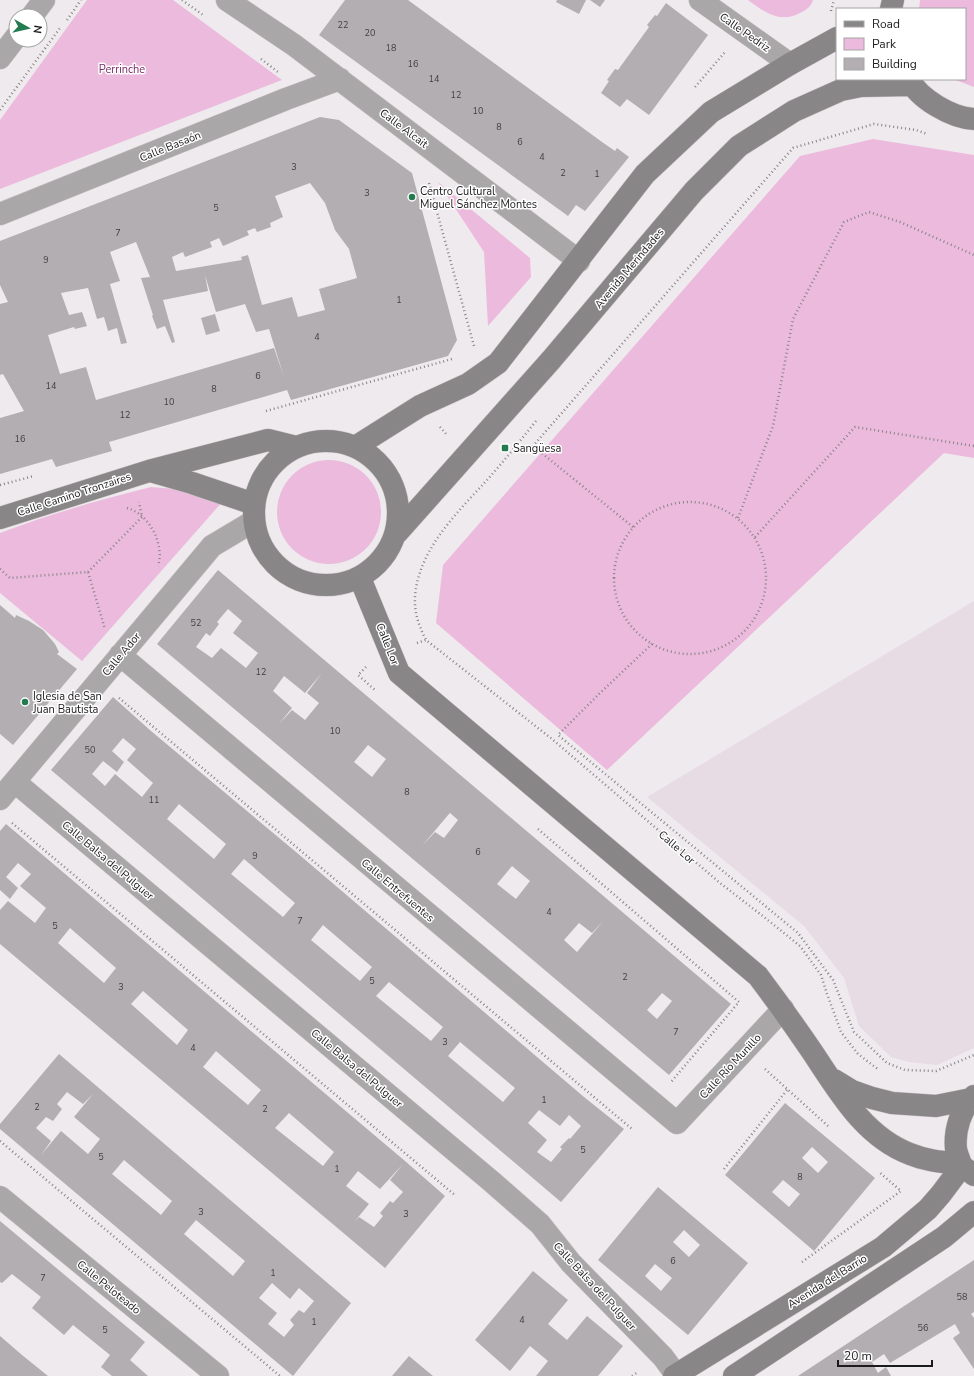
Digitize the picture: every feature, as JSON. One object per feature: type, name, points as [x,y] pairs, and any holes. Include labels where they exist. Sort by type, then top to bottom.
[{"type":"street","name":"Calle Alcait","points":[[227,0],[294,45],[340,79],[579,261]]},
{"type":"street","name":"Calle Pedriz","points":[[700,0],[790,64]]},
{"type":"street","points":[[355,447],[420,406],[468,384],[498,363],[579,261],[645,174],[711,112],[790,64],[836,39]]},
{"type":"street","points":[[0,58],[8,48]]},
{"type":"street","name":"Calle Basaón","points":[[0,214],[278,102],[340,79]]},
{"type":"street","points":[[910,82],[937,107],[967,119],[974,120]]},
{"type":"street","name":"Avenida Merindades","points":[[397,533],[551,360],[694,192],[739,146],[794,111],[841,90],[861,86],[910,82]]},
{"type":"street","name":"Calle Camino Tronzaires","points":[[0,518],[149,471],[268,440],[296,447]]},
{"type":"street","points":[[336,441],[355,447],[377,461],[392,482],[399,507],[397,533],[383,559],[360,578],[337,585],[314,585],[292,578],[273,563],[260,544],[254,513],[259,486],[268,470],[280,457],[296,447],[315,442],[336,441]]},
{"type":"street","points":[[149,471],[192,483],[254,513]]},
{"type":"street","name":"Calle Ador","points":[[0,799],[212,546],[254,513]]},
{"type":"street","name":"Calle Lor","points":[[360,578],[399,672],[758,976],[783,1009],[828,1076],[858,1116],[878,1136],[909,1154],[927,1160],[966,1168]]},
{"type":"street","name":"Calle Entrefuentes","points":[[120,655],[677,1123]]},
{"type":"street","name":"Calle Balsa del Pulguer","points":[[15,782],[479,1170],[540,1224],[571,1263],[662,1357],[676,1375]]},
{"type":"street","name":"Calle Río Munillo","points":[[677,1123],[783,1009]]},
{"type":"street","name":"Calle Lor","points":[[828,1076],[852,1091],[892,1103],[936,1106],[973,1097]]},
{"type":"street","points":[[966,1168],[956,1149],[956,1130],[962,1115],[973,1097]]},
{"type":"street","name":"Avenida del Barrio","points":[[676,1375],[883,1247],[928,1209],[966,1168]]},
{"type":"street","name":"Calle Peloteado","points":[[0,1197],[218,1376]]},
{"type":"street","points":[[734,1376],[938,1241],[974,1212]]},
{"type":"path","points":[[0,110],[81,0]]},
{"type":"path","points":[[182,0],[208,19]]},
{"type":"path","points":[[693,90],[729,47]]},
{"type":"path","points":[[258,57],[284,76]]},
{"type":"path","points":[[633,527],[533,446],[793,148],[874,124],[916,130],[930,135]]},
{"type":"path","points":[[429,183],[476,352]]},
{"type":"path","points":[[738,518],[773,426],[793,319],[844,222],[869,212],[900,222],[974,255]]},
{"type":"path","points":[[266,411],[454,358]]},
{"type":"path","points":[[437,424],[452,440]]},
{"type":"path","points":[[755,537],[855,427],[974,446]]},
{"type":"path","points":[[0,485],[38,475]]},
{"type":"path","points":[[138,496],[142,517]]},
{"type":"path","points":[[690,501],[715,505],[738,518],[755,537],[765,562],[766,588],[758,613],[744,633],[723,647],[700,654],[675,653],[652,644],[633,628],[620,608],[614,584],[616,559],[626,536],[642,518],[664,506],[690,501]]},
{"type":"path","points":[[125,507],[133,509],[149,523],[154,533],[160,561],[155,570]]},
{"type":"path","points":[[0,569],[10,578],[88,572],[142,517]]},
{"type":"path","points":[[88,572],[106,632]]},
{"type":"path","name":"Calle Lor","points":[[417,620],[426,640],[552,739],[720,884],[764,916],[800,946],[821,975],[842,1032],[858,1054],[887,1077],[894,1087],[892,1103]]},
{"type":"path","points":[[652,644],[558,735],[798,933],[833,980],[854,1032],[887,1063],[905,1070],[936,1072],[974,1055]]},
{"type":"path","points":[[358,675],[376,691]]},
{"type":"path","points":[[118,697],[632,1128]]},
{"type":"path","points":[[11,822],[456,1196]]},
{"type":"path","points":[[534,826],[739,1002],[670,1083]]},
{"type":"path","points":[[760,1065],[834,1131]]},
{"type":"path","points":[[724,1169],[787,1090]]},
{"type":"path","points":[[0,1142],[280,1376]]},
{"type":"path","points":[[799,1264],[901,1191],[874,1168]]},
{"type":"shaded area","points":[[974,601],[974,1048],[937,1065],[909,1062],[891,1057],[859,1026],[844,978],[804,926],[647,797]]},
{"type":"green space","name":"Perrinche","points":[[87,0],[173,0],[282,80],[0,189],[0,120]]},
{"type":"green space","points":[[748,0],[813,0],[810,6],[804,11],[793,16],[779,17],[760,9]]},
{"type":"green space","points":[[920,0],[974,0],[974,87],[956,80],[966,80],[966,8],[919,8]]},
{"type":"green space","points":[[873,139],[974,155],[974,458],[944,453],[607,770],[436,623],[443,565],[800,156]]},
{"type":"green space","points":[[438,182],[530,258],[531,277],[488,326],[484,252]]},
{"type":"green space","points":[[329,460],[349,464],[358,469],[372,483],[377,492],[381,512],[377,532],[372,541],[358,555],[349,560],[329,564],[309,560],[300,555],[286,541],[281,532],[277,512],[281,492],[286,483],[300,469],[309,464]]},
{"type":"green space","points":[[151,487],[176,489],[223,501],[82,661],[0,593],[0,533],[75,508]]},
{"type":"building","points":[[345,0],[408,0],[602,142],[615,151],[617,148],[629,157],[585,211],[576,205],[568,216],[319,35]]},
{"type":"building","points":[[557,0],[586,0],[579,14],[556,2]]},
{"type":"building","points":[[590,0],[605,0],[600,7]]},
{"type":"building","points":[[666,3],[708,35],[649,115],[627,99],[620,107],[601,93],[609,81],[607,80],[615,69],[618,70],[649,27],[647,25],[655,15],[657,16]]},
{"type":"building","points":[[320,117],[339,120],[412,173],[457,340],[448,356],[291,400],[287,390],[109,442],[112,451],[56,467],[52,459],[0,474],[0,418],[24,411],[3,374],[0,375],[0,304],[8,302],[0,285],[0,241]],"holes":[[[310,183],[325,203],[335,230],[349,249],[357,278],[319,289],[325,310],[298,317],[292,297],[262,305],[248,255],[241,257],[242,260],[176,271],[172,257],[183,252],[185,257],[212,247],[210,242],[219,238],[223,246],[249,235],[247,231],[255,228],[257,232],[271,227],[270,223],[283,217],[275,196]],[[136,242],[150,277],[141,278],[153,315],[152,316],[157,329],[165,326],[172,343],[175,342],[163,300],[208,291],[205,275],[216,312],[245,304],[256,332],[269,329],[284,377],[274,348],[96,400],[86,367],[60,374],[48,335],[74,327],[75,329],[87,326],[82,312],[69,315],[61,293],[88,288],[97,319],[104,317],[108,331],[117,328],[121,344],[127,343],[110,284],[120,281],[110,252]]]},
{"type":"building","points":[[215,314],[220,331],[206,335],[201,318]]},
{"type":"building","points":[[218,570],[731,1004],[669,1075],[157,644]],"holes":[[[228,609],[242,621],[233,633],[258,653],[246,668],[221,648],[212,658],[196,647],[206,633],[210,636],[219,624],[217,622]],[[322,673],[307,693],[319,703],[305,720],[292,710],[279,724],[292,708],[273,691],[284,676],[305,693]],[[368,745],[386,759],[372,777],[354,762]],[[454,808],[450,813],[458,820],[444,838],[435,832],[422,846]],[[512,866],[530,881],[516,899],[497,884]],[[604,920],[577,952],[564,940],[579,923],[592,933]],[[662,993],[672,1001],[657,1019],[647,1010]]]},
{"type":"building","name":"Iglesia de San Juan Bautista","points":[[0,605],[15,618],[16,615],[43,630],[55,644],[59,652],[57,654],[77,669],[13,745],[0,734]]},
{"type":"building","points":[[113,697],[151,731],[584,1097],[624,1129],[561,1202],[51,770]],"holes":[[[123,738],[136,749],[127,760],[153,783],[142,797],[115,774],[105,786],[92,774],[103,761],[117,772],[124,762],[112,751]],[[179,804],[226,844],[214,859],[167,819]],[[244,859],[295,903],[283,917],[231,874]],[[323,925],[372,967],[360,981],[311,940]],[[389,982],[443,1027],[431,1041],[376,996]],[[460,1042],[515,1088],[503,1102],[448,1056]],[[539,1110],[560,1126],[569,1115],[581,1126],[570,1139],[569,1138],[560,1147],[562,1149],[551,1162],[537,1152],[547,1140],[528,1123]]]},
{"type":"building","points":[[6,824],[445,1196],[385,1268],[0,944],[0,910],[8,901],[35,923],[46,908],[20,886],[31,874],[18,863],[6,877],[18,888],[10,899],[0,890],[0,831]],"holes":[[[70,928],[116,968],[104,983],[58,943]],[[143,991],[188,1030],[177,1045],[131,1004]],[[216,1051],[261,1090],[248,1105],[203,1067]],[[289,1113],[334,1152],[323,1166],[275,1128]],[[403,1164],[390,1180],[403,1192],[393,1203],[390,1201],[380,1213],[383,1216],[374,1227],[359,1217],[355,1221],[369,1204],[346,1186],[358,1171],[380,1189]]]},
{"type":"building","points":[[59,1054],[351,1303],[293,1376],[0,1129],[0,1124]],"holes":[[[67,1092],[83,1104],[93,1094],[74,1117],[100,1139],[88,1154],[61,1131],[41,1155],[51,1141],[36,1128],[46,1117],[53,1121],[62,1109],[57,1104]],[[124,1160],[172,1201],[161,1215],[112,1174]],[[196,1220],[245,1261],[233,1276],[184,1234]],[[272,1283],[290,1299],[299,1288],[314,1301],[304,1313],[299,1310],[290,1320],[294,1325],[284,1337],[268,1324],[277,1313],[259,1298]]]},
{"type":"building","points":[[785,1103],[875,1178],[814,1251],[725,1175]],"holes":[[[812,1147],[828,1162],[818,1173],[802,1158]],[[783,1180],[800,1194],[789,1207],[772,1192]]]},
{"type":"building","points":[[658,1187],[748,1263],[688,1335],[598,1260]],"holes":[[[684,1230],[700,1245],[689,1257],[673,1242]],[[655,1264],[672,1278],[661,1291],[645,1276]]]},
{"type":"building","points":[[0,1221],[145,1342],[130,1360],[148,1376],[112,1376],[101,1367],[110,1355],[73,1325],[64,1335],[32,1308],[41,1297],[12,1274],[2,1283],[0,1282]]},
{"type":"building","points":[[974,1260],[974,1312],[971,1314],[974,1318],[974,1369],[953,1338],[960,1333],[955,1324],[890,1363],[884,1354],[872,1362],[878,1373],[886,1367],[891,1376],[798,1376]]},
{"type":"building","points":[[533,1271],[568,1300],[548,1324],[567,1340],[587,1316],[623,1346],[598,1376],[536,1376],[548,1361],[530,1346],[510,1371],[475,1340]]},
{"type":"building","points":[[0,1336],[22,1355],[48,1376],[0,1376]]},
{"type":"building","points":[[409,1356],[433,1376],[392,1376]]},
{"type":"place","name":"Centro Cultural Miguel Sánchez Montes","points":[[412,197]]},
{"type":"place","name":"Sangüesa","points":[[505,448]]},
{"type":"place","name":"Iglesia de San Juan Bautista","points":[[25,702]]}]
